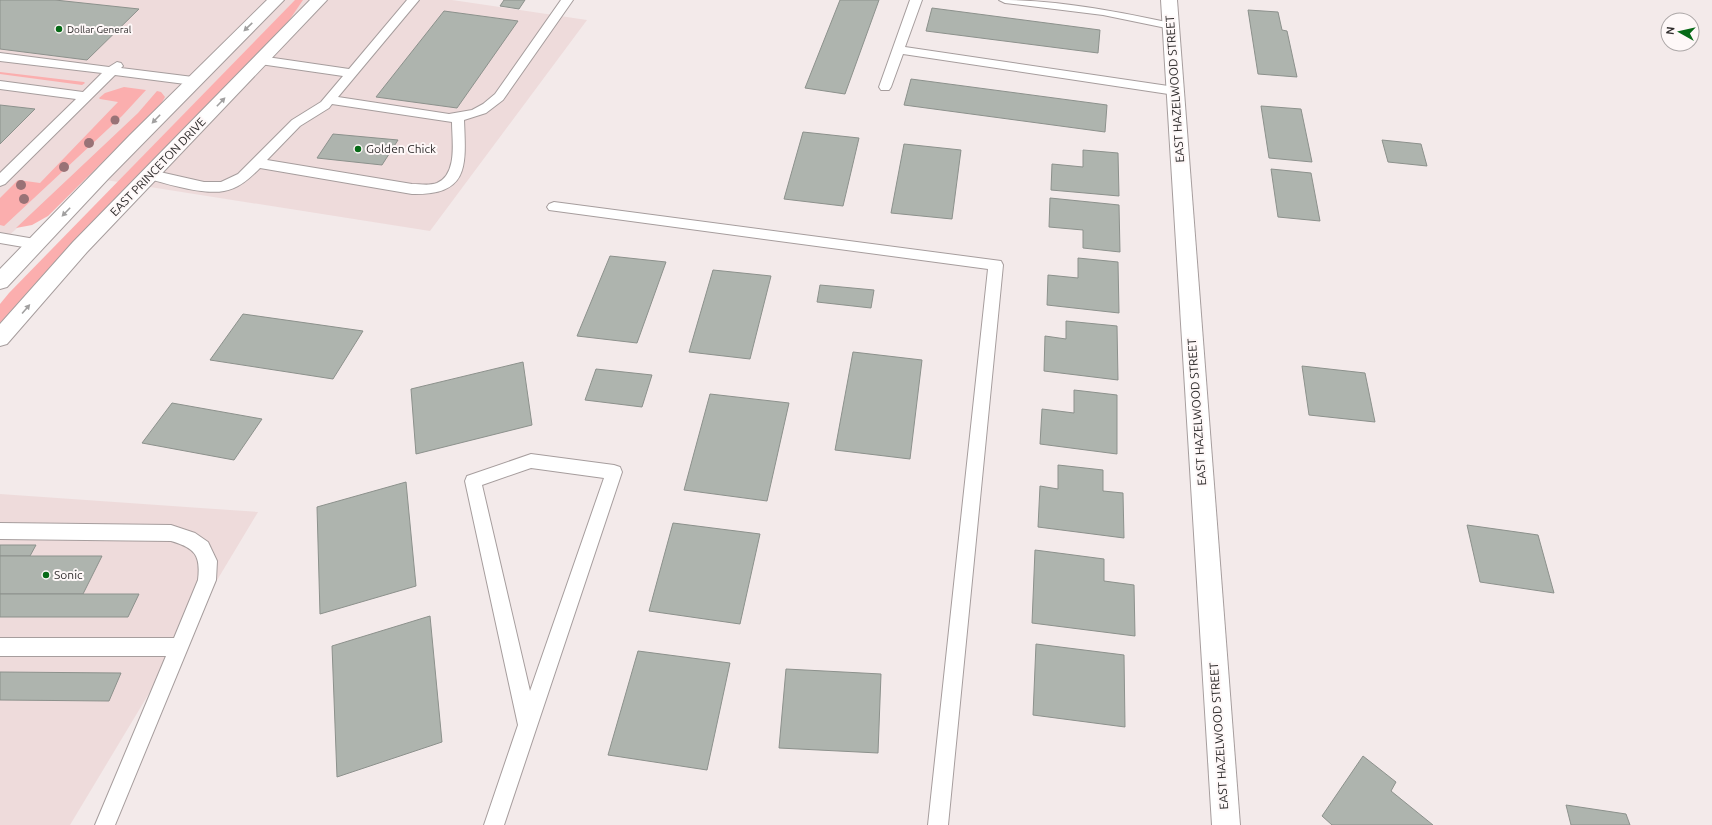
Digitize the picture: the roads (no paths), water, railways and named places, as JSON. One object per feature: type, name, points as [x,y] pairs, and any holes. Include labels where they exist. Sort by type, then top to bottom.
[{"type":"main road","points":[[0,282],[193,81],[276,0]]},
{"type":"main road","name":"EAST PRINCETON DRIVE","points":[[0,338],[80,247],[318,0]]},
{"type":"main road","name":"EAST HAZELWOOD STREET","points":[[1169,0],[1226,825]]},
{"type":"lane","points":[[151,175],[204,187],[223,187],[243,177],[296,123],[325,105],[330,100],[413,0]]},
{"type":"lane","points":[[330,100],[449,118],[468,117],[487,108],[498,97],[567,0]]},
{"type":"lane","points":[[886,87],[916,0]]},
{"type":"lane","points":[[1005,0],[1103,12],[1171,26]]},
{"type":"lane","points":[[898,50],[1175,91]]},
{"type":"lane","points":[[0,57],[116,67],[193,81]]},
{"type":"lane","points":[[260,60],[352,73]]},
{"type":"lane","points":[[0,181],[116,67]]},
{"type":"lane","points":[[0,85],[85,96]]},
{"type":"lane","points":[[258,162],[412,189],[433,189],[450,181],[457,168],[458,117]]},
{"type":"lane","points":[[554,207],[996,265],[938,825]]},
{"type":"lane","points":[[0,238],[35,244]]},
{"type":"lane","points":[[494,825],[528,726],[535,703],[614,472],[531,461],[473,481],[528,726]]},
{"type":"lane","points":[[0,531],[171,533],[192,540],[200,546],[207,555],[210,566],[207,580],[105,825]]},
{"type":"lane","points":[[0,647],[178,647]]},
{"type":"place","name":"Dollar General","points":[[59,29]]},
{"type":"place","name":"Golden Chick","points":[[358,149]]},
{"type":"place","name":"Sonic","points":[[46,575]]}]
